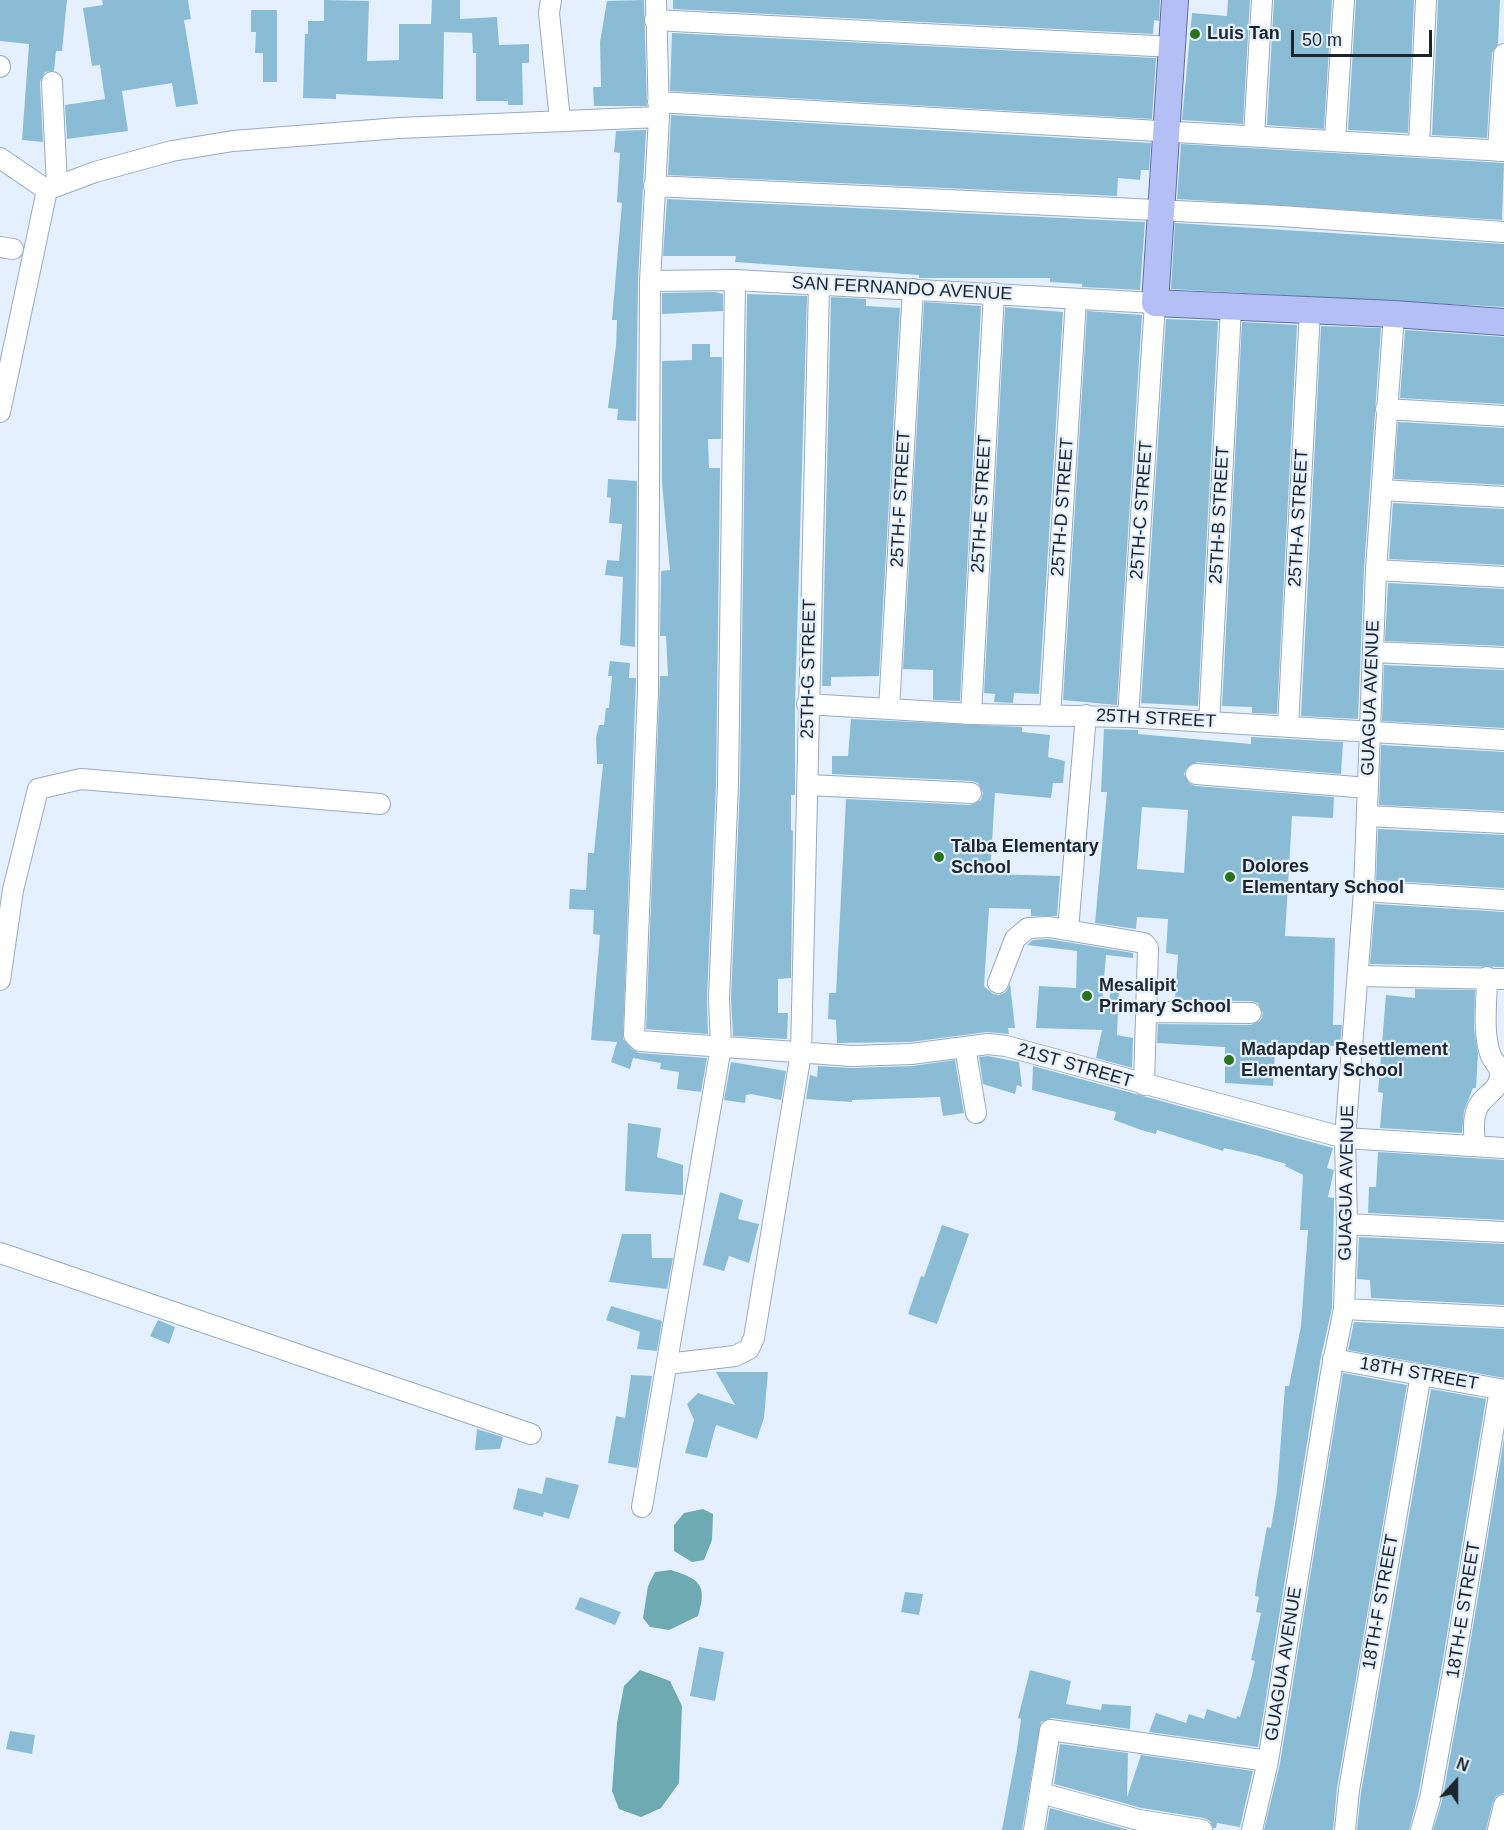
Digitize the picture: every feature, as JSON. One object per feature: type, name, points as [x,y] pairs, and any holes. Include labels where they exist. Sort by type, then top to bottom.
[{"type":"main road","points":[[1155,303],[1175,0]]},
{"type":"main road","name":"SAN FERNANDO AVENUE","points":[[1155,303],[1394,314],[1504,322]]},
{"type":"street","points":[[551,0],[549,13],[560,120]]},
{"type":"street","points":[[650,281],[658,109],[656,0]]},
{"type":"street","points":[[1254,136],[1262,0]]},
{"type":"street","points":[[1335,140],[1344,0]]},
{"type":"street","points":[[1419,145],[1426,0]]},
{"type":"street","points":[[655,20],[1173,46]]},
{"type":"street","points":[[52,188],[95,172],[172,151],[233,141],[560,120],[658,109],[1166,130],[1501,151],[1504,54]]},
{"type":"street","points":[[0,412],[52,188],[52,82]]},
{"type":"street","points":[[0,158],[52,188]]},
{"type":"street","points":[[654,186],[1281,216],[1504,232]]},
{"type":"street","points":[[642,1507],[721,1047],[719,999],[728,784],[735,280]]},
{"type":"street","name":"SAN FERNANDO AVENUE","points":[[650,281],[735,280],[1155,303]]},
{"type":"street","name":"21ST STREET","points":[[650,281],[648,690],[640,934],[634,1035],[640,1041],[852,1056],[911,1054],[965,1047],[1006,1046],[1345,1138],[1504,1148]]},
{"type":"street","name":"25TH-G STREET","points":[[667,1364],[744,1354],[751,1344],[784,1167],[801,1053],[804,853],[809,785],[807,704],[819,285]]},
{"type":"street","name":"25TH-F STREET","points":[[889,708],[914,289]]},
{"type":"street","name":"25TH-E STREET","points":[[970,714],[994,293]]},
{"type":"street","name":"25TH-D STREET","points":[[1050,716],[1076,298]]},
{"type":"street","name":"25TH-C STREET","points":[[1128,717],[1155,303]]},
{"type":"street","name":"25TH-B STREET","points":[[1209,722],[1231,308]]},
{"type":"street","name":"25TH-A STREET","points":[[1288,726],[1310,311]]},
{"type":"street","name":"GUAGUA AVENUE","points":[[1252,1830],[1268,1761],[1333,1359],[1344,1310],[1347,1224],[1345,1138],[1359,976],[1368,816],[1376,570],[1394,314]]},
{"type":"street","points":[[1386,409],[1504,416]]},
{"type":"street","points":[[1382,490],[1504,497]]},
{"type":"street","points":[[1376,570],[1504,576]]},
{"type":"street","points":[[1373,652],[1504,658]]},
{"type":"street","name":"25TH STREET","points":[[807,704],[970,714],[1128,717],[1504,740]]},
{"type":"street","points":[[1068,930],[1086,715]]},
{"type":"street","points":[[1196,774],[1368,788]]},
{"type":"street","points":[[0,980],[13,890],[38,789],[81,779],[380,804]]},
{"type":"street","points":[[809,785],[970,793]]},
{"type":"street","points":[[1368,816],[1504,823]]},
{"type":"street","points":[[1364,891],[1504,900]]},
{"type":"street","points":[[998,983],[1015,939],[1028,928],[1068,930],[1144,943],[1148,948],[1148,1012],[1144,1085]]},
{"type":"street","points":[[1359,976],[1496,978],[1488,1043],[1500,1076],[1496,1088],[1478,1107],[1474,1118],[1475,1145]]},
{"type":"street","points":[[1148,1012],[1251,1013]]},
{"type":"street","points":[[965,1047],[976,1113]]},
{"type":"street","points":[[1347,1224],[1504,1232]]},
{"type":"street","points":[[0,1253],[531,1434]]},
{"type":"street","points":[[1344,1310],[1504,1317]]},
{"type":"street","name":"18TH STREET","points":[[1333,1359],[1502,1389]]},
{"type":"street","name":"18TH-F STREET","points":[[1345,1830],[1349,1790],[1421,1374]]},
{"type":"street","name":"18TH-E STREET","points":[[1420,1830],[1430,1799],[1455,1667],[1502,1389]]},
{"type":"street","points":[[1034,1830],[1050,1730],[1268,1761]]},
{"type":"street","points":[[1041,1793],[1139,1820],[1202,1830]]},
{"type":"street","points":[[1498,1830],[1504,1805]]},
{"type":"water","points":[[703,1509],[713,1514],[712,1540],[704,1560],[692,1562],[674,1551],[674,1525],[684,1513]]},
{"type":"water","points":[[671,1570],[688,1576],[699,1584],[702,1597],[698,1616],[669,1630],[650,1627],[643,1618],[648,1586],[655,1572]]},
{"type":"water","points":[[640,1670],[670,1681],[682,1706],[679,1783],[661,1808],[641,1817],[619,1809],[612,1791],[617,1723],[624,1686]]},
{"type":"building","points":[[0,0],[67,0],[62,51],[56,51],[54,71],[45,72],[40,82],[43,142],[22,140],[29,44],[0,41]]},
{"type":"building","points":[[102,0],[188,0],[191,19],[184,20],[198,104],[176,107],[172,83],[122,91],[128,131],[67,139],[65,105],[105,99],[100,65],[92,66],[83,8],[103,5]]},
{"type":"building","points":[[324,0],[369,1],[367,61],[399,60],[399,24],[431,24],[432,0],[460,0],[460,19],[497,17],[499,45],[529,44],[529,63],[522,63],[523,105],[508,105],[508,101],[476,101],[476,53],[473,53],[472,33],[444,32],[443,99],[336,94],[336,99],[303,98],[305,34],[308,34],[308,21],[324,21]]},
{"type":"building","points":[[644,0],[647,106],[594,106],[593,87],[601,87],[600,42],[607,1]]},
{"type":"building","points":[[673,0],[1160,0],[1159,21],[1154,20],[1153,34],[673,9]]},
{"type":"building","points":[[1228,0],[1250,0],[1243,124],[1182,120],[1192,13],[1227,16]]},
{"type":"building","points":[[1274,0],[1332,0],[1324,129],[1267,125]]},
{"type":"building","points":[[1356,0],[1414,0],[1408,133],[1348,130]]},
{"type":"building","points":[[1438,0],[1500,0],[1498,44],[1492,53],[1487,138],[1432,135]]},
{"type":"building","points":[[251,10],[277,10],[277,82],[263,82],[263,53],[255,53],[256,32],[251,32]]},
{"type":"building","points":[[672,33],[1156,58],[1152,119],[670,91]]},
{"type":"building","points":[[671,115],[1151,143],[1149,170],[1141,170],[1140,180],[1118,178],[1117,196],[668,175]]},
{"type":"building","points":[[646,130],[638,280],[636,421],[617,420],[618,409],[608,408],[616,346],[617,320],[612,320],[622,203],[617,202],[620,153],[614,152],[616,131]]},
{"type":"building","points":[[1181,144],[1504,163],[1502,220],[1177,199]]},
{"type":"building","points":[[667,199],[1145,222],[1140,290],[1082,287],[1082,284],[1050,282],[1050,278],[919,278],[919,275],[735,262],[736,256],[663,256]]},
{"type":"building","points":[[1175,223],[1504,244],[1504,307],[1171,289]]},
{"type":"building","points":[[715,292],[723,294],[723,311],[662,314],[662,293]]},
{"type":"building","points":[[747,294],[807,296],[795,704],[795,795],[791,795],[791,830],[793,831],[791,978],[778,979],[778,1013],[788,1013],[787,1039],[733,1036],[731,999],[740,784]]},
{"type":"building","points":[[831,297],[866,299],[866,306],[900,308],[879,676],[831,677],[831,686],[822,686]]},
{"type":"building","points":[[924,302],[981,306],[960,701],[933,700],[933,670],[903,669]]},
{"type":"building","points":[[1005,307],[1063,312],[1039,694],[1014,693],[1013,703],[994,702],[995,694],[984,693]]},
{"type":"building","points":[[1087,311],[1142,315],[1117,705],[1063,700]]},
{"type":"building","points":[[1166,319],[1218,321],[1198,706],[1141,703]]},
{"type":"building","points":[[1242,322],[1297,325],[1277,714],[1252,713],[1252,707],[1222,706]]},
{"type":"building","points":[[1321,326],[1381,328],[1364,569],[1358,719],[1301,716]]},
{"type":"building","points":[[1405,330],[1504,337],[1504,404],[1400,398]]},
{"type":"building","points":[[692,344],[710,344],[710,357],[722,357],[721,439],[708,439],[709,468],[720,468],[716,784],[707,999],[708,1034],[646,1029],[660,676],[668,676],[666,636],[660,636],[661,571],[670,570],[662,483],[662,361],[692,360]]},
{"type":"building","points":[[1398,422],[1504,428],[1504,485],[1394,479]]},
{"type":"building","points":[[608,479],[637,481],[635,647],[620,645],[623,577],[605,575],[607,560],[619,561],[622,524],[609,523],[611,498],[607,497]]},
{"type":"building","points":[[1393,503],[1504,509],[1504,565],[1389,559]]},
{"type":"building","points":[[1388,583],[1504,589],[1504,646],[1385,641]]},
{"type":"building","points":[[610,661],[630,663],[629,678],[636,678],[623,1039],[639,1053],[707,1058],[701,1092],[677,1089],[679,1072],[660,1069],[661,1063],[633,1058],[630,1069],[611,1062],[617,1042],[591,1040],[600,935],[593,934],[594,910],[569,909],[570,889],[586,890],[588,853],[594,853],[603,764],[597,764],[596,738],[599,725],[604,725],[606,708],[609,708],[612,676],[608,676]]},
{"type":"building","points":[[1384,665],[1504,670],[1504,728],[1382,721]]},
{"type":"building","points":[[851,719],[1022,727],[1022,732],[1050,735],[1048,757],[1065,761],[1063,783],[1053,783],[1051,798],[995,793],[990,874],[1060,876],[1057,916],[1031,916],[1031,909],[989,908],[984,986],[993,994],[999,995],[1006,992],[1010,984],[1015,1028],[1008,1028],[1009,1034],[987,1032],[910,1042],[837,1043],[836,1020],[828,1019],[829,993],[836,993],[846,799],[970,805],[981,800],[983,793],[978,783],[972,781],[832,774],[832,756],[848,756]]},
{"type":"building","points":[[1104,729],[1138,730],[1138,734],[1251,744],[1251,737],[1343,742],[1341,774],[1197,762],[1187,767],[1184,774],[1189,783],[1195,786],[1334,797],[1333,818],[1292,816],[1285,936],[1335,938],[1333,1025],[1342,1025],[1340,1046],[1278,1045],[1278,1052],[1275,1052],[1273,1086],[1225,1083],[1225,1047],[1157,1043],[1158,1024],[1251,1025],[1261,1020],[1263,1013],[1258,1003],[1251,1001],[1175,1000],[1178,955],[1166,953],[1168,919],[1137,917],[1136,929],[1095,923],[1107,792],[1101,792]],"holes":[[[1142,807],[1188,810],[1184,873],[1137,869]]]},
{"type":"building","points":[[1381,745],[1504,752],[1504,811],[1379,805]]},
{"type":"building","points":[[1378,829],[1504,835],[1504,888],[1376,880]]},
{"type":"building","points":[[1375,904],[1504,912],[1504,967],[1370,964]]},
{"type":"building","points":[[1048,939],[1133,953],[1133,958],[1106,955],[1102,1003],[1108,1003],[1111,990],[1119,991],[1117,1035],[1133,1038],[1132,1068],[1096,1058],[1102,1030],[1036,1028],[1039,986],[1076,988],[1077,951],[1027,945],[1033,940]]},
{"type":"building","points":[[1415,989],[1475,990],[1474,1028],[1478,1054],[1476,1088],[1473,1088],[1464,1111],[1462,1133],[1380,1128],[1383,1093],[1378,1092],[1386,995],[1415,998]]},
{"type":"building","points":[[988,1056],[1019,1062],[1022,1087],[1017,1085],[1015,1094],[983,1084],[979,1057]]},
{"type":"building","points":[[955,1060],[964,1113],[943,1116],[940,1097],[852,1100],[852,1102],[806,1099],[810,1075],[817,1077],[818,1066],[852,1068],[912,1066]]},
{"type":"building","points":[[731,1062],[786,1071],[781,1100],[751,1094],[746,1095],[745,1103],[724,1100]]},
{"type":"building","points":[[1033,1066],[1333,1148],[1327,1168],[1334,1170],[1328,1197],[1334,1198],[1332,1308],[1321,1357],[1258,1747],[1149,1732],[1156,1713],[1186,1723],[1189,1714],[1204,1719],[1207,1709],[1236,1719],[1237,1716],[1240,1717],[1251,1679],[1255,1661],[1251,1660],[1261,1613],[1256,1612],[1259,1597],[1255,1596],[1257,1580],[1267,1527],[1271,1528],[1277,1491],[1285,1386],[1289,1386],[1301,1326],[1308,1230],[1300,1230],[1303,1175],[1285,1166],[1286,1164],[1255,1155],[1224,1148],[1223,1151],[1157,1130],[1156,1134],[1141,1130],[1114,1120],[1116,1112],[1032,1090]]},
{"type":"building","points":[[628,1123],[661,1128],[657,1157],[683,1165],[683,1195],[625,1191]]},
{"type":"building","points":[[1378,1152],[1504,1160],[1504,1220],[1368,1213],[1369,1187],[1376,1187]]},
{"type":"building","points":[[720,1192],[743,1200],[738,1219],[759,1224],[749,1263],[729,1256],[724,1271],[703,1265]]},
{"type":"building","points":[[942,1225],[969,1234],[937,1324],[908,1314]]},
{"type":"building","points":[[622,1234],[651,1234],[652,1258],[673,1258],[667,1289],[609,1282]]},
{"type":"building","points":[[1359,1237],[1504,1244],[1504,1305],[1371,1298],[1370,1280],[1357,1279]]},
{"type":"building","points":[[611,1306],[662,1321],[657,1351],[637,1349],[640,1332],[606,1320]]},
{"type":"building","points":[[158,1320],[175,1327],[169,1344],[150,1336]]},
{"type":"building","points":[[1354,1322],[1504,1329],[1504,1378],[1348,1350]]},
{"type":"building","points":[[716,1372],[768,1372],[764,1418],[757,1439],[716,1425],[707,1458],[685,1453],[694,1420],[687,1404],[698,1393],[735,1405]]},
{"type":"building","points":[[1343,1373],[1407,1385],[1337,1788],[1333,1830],[1264,1830],[1280,1763]]},
{"type":"building","points":[[631,1375],[652,1376],[637,1468],[608,1463],[616,1416],[625,1418]]},
{"type":"building","points":[[1431,1389],[1486,1399],[1442,1665],[1418,1796],[1409,1830],[1357,1830],[1361,1792]]},
{"type":"building","points":[[477,1429],[503,1437],[500,1449],[475,1450]]},
{"type":"building","points":[[1504,1438],[1504,1793],[1496,1796],[1493,1802],[1486,1830],[1433,1830],[1442,1801],[1466,1669]]},
{"type":"building","points":[[546,1477],[579,1485],[569,1519],[544,1512],[543,1517],[513,1509],[518,1488],[542,1494]]},
{"type":"building","points":[[905,1592],[923,1594],[919,1615],[901,1612]]},
{"type":"building","points":[[580,1597],[621,1612],[615,1625],[575,1609]]},
{"type":"building","points":[[699,1647],[724,1652],[715,1701],[690,1696]]},
{"type":"building","points":[[1030,1670],[1071,1681],[1066,1704],[1101,1710],[1102,1704],[1131,1706],[1130,1729],[1052,1718],[1041,1722],[1022,1830],[1002,1830],[1017,1749],[1021,1719],[1018,1718]]},
{"type":"building","points":[[10,1731],[35,1735],[32,1754],[6,1749]]},
{"type":"building","points":[[1060,1744],[1128,1753],[1127,1797],[1141,1755],[1253,1771],[1240,1827],[1217,1823],[1216,1828],[1213,1828],[1210,1821],[1204,1818],[1142,1808],[1054,1784]]},
{"type":"building","points":[[1050,1808],[1129,1830],[1046,1830]]},
{"type":"place","name":"Luis Tan","points":[[1195,34]]},
{"type":"place","name":"Talba Elementary School","points":[[939,857]]},
{"type":"place","name":"Dolores Elementary School","points":[[1230,877]]},
{"type":"place","name":"Mesalipit Primary School","points":[[1087,996]]},
{"type":"place","name":"Madapdap Resettlement Elementary School","points":[[1229,1060]]}]
